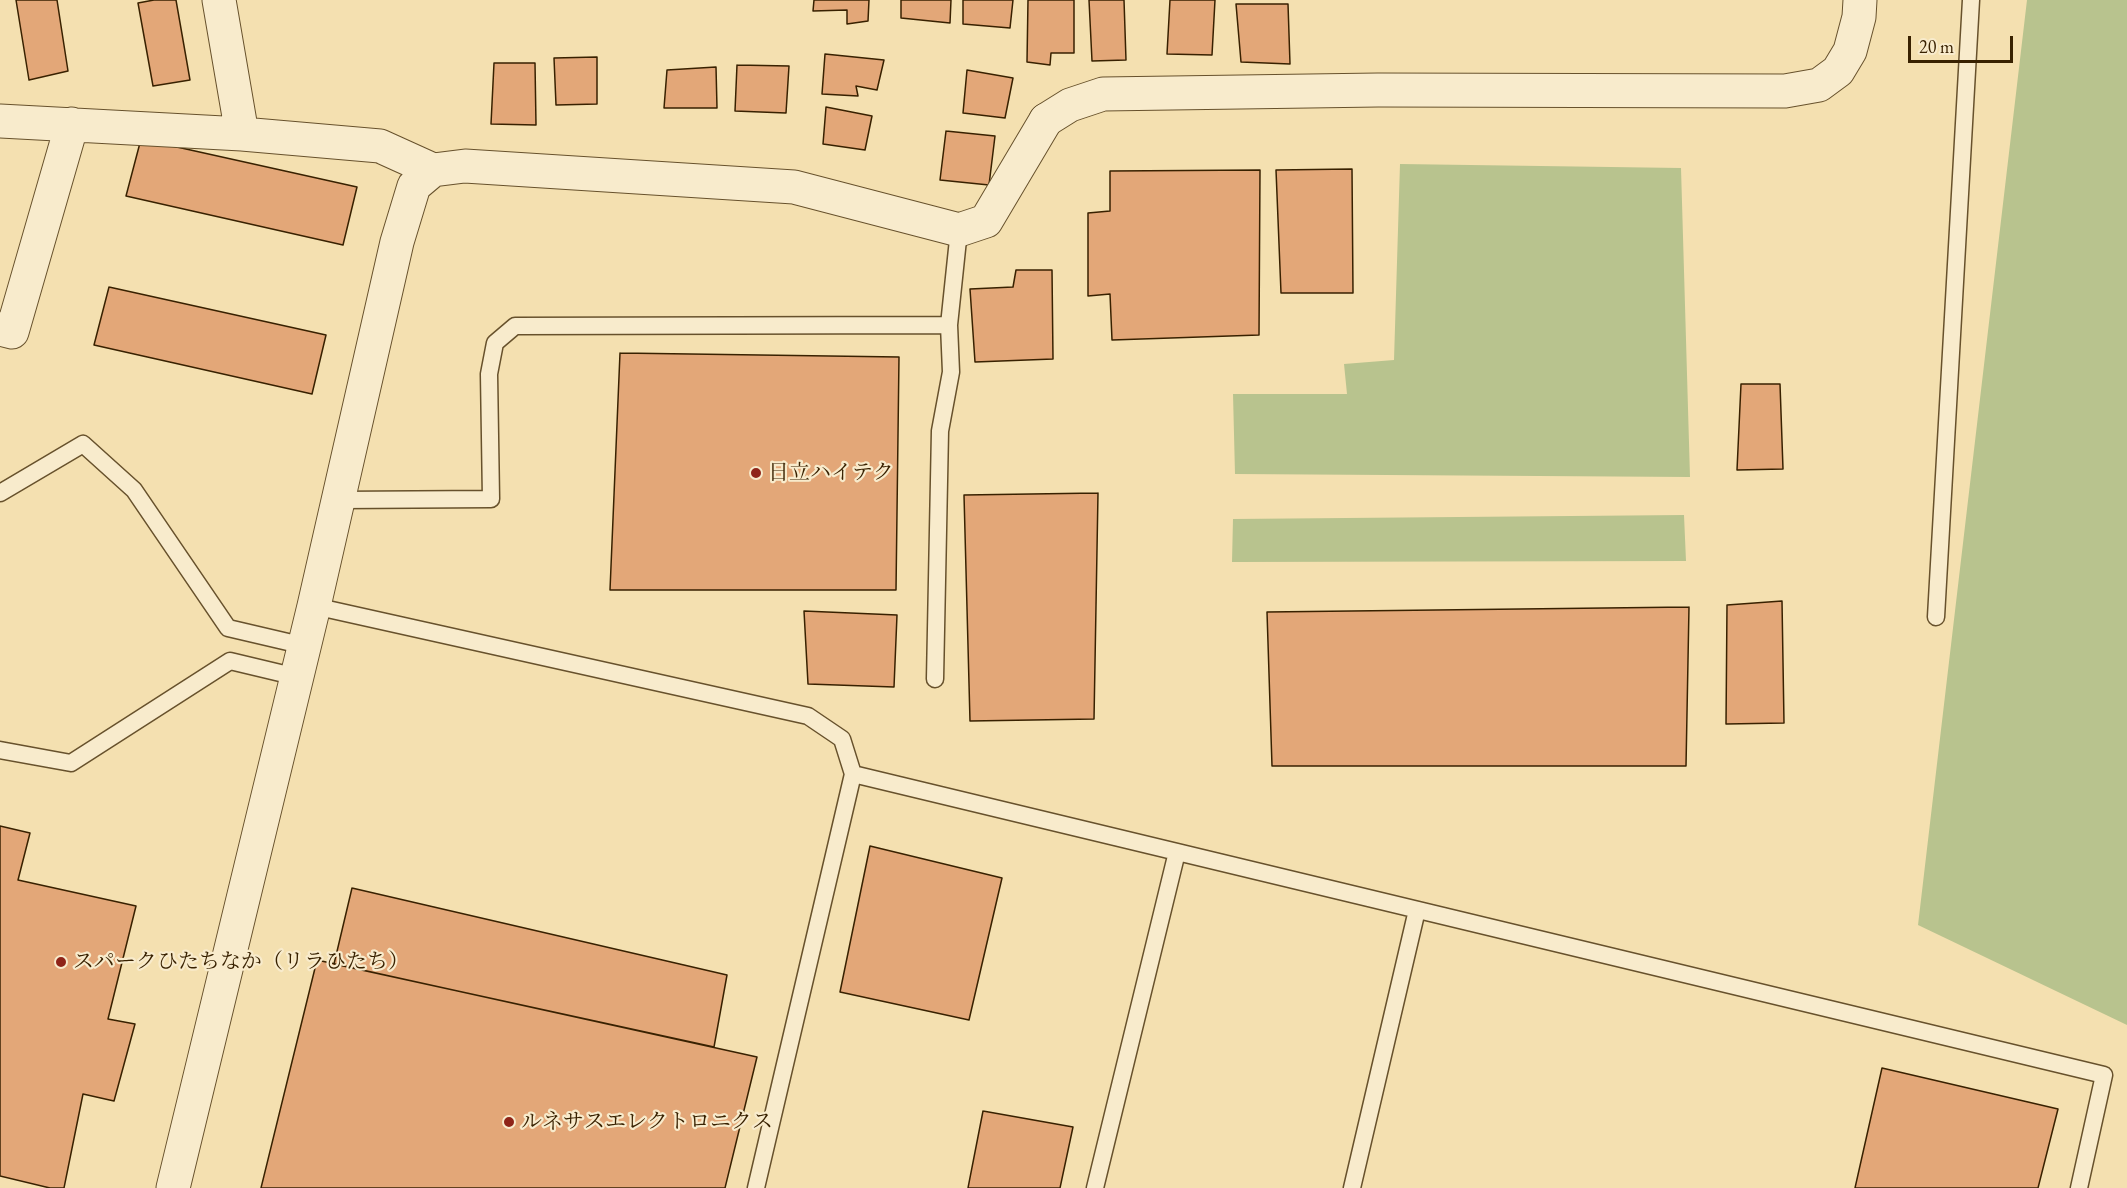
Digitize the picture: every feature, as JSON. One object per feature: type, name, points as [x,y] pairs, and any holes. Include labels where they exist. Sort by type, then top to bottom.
[{"type":"street","points":[[219,0],[242,134]]},
{"type":"street","points":[[0,120],[242,134],[380,146],[433,170],[465,166],[794,187],[959,230],[986,221],[1046,120],[1070,105],[1103,93],[1378,90],[1785,92],[1819,85],[1838,71],[1850,51],[1859,17],[1860,0]]},
{"type":"street","points":[[0,329],[12,332],[72,124]]},
{"type":"street","points":[[173,1188],[315,606],[397,242],[414,186],[433,170]]},
{"type":"lane","points":[[1936,617],[1971,0]]},
{"type":"lane","points":[[935,679],[940,431],[951,372],[949,325],[959,230]]},
{"type":"lane","points":[[339,500],[491,499],[489,374],[495,343],[515,326],[949,325]]},
{"type":"lane","points":[[0,493],[82,444],[134,490],[228,628],[301,661]]},
{"type":"lane","points":[[315,606],[808,716],[842,739],[853,774],[756,1188]]},
{"type":"lane","points":[[0,750],[71,763],[230,661],[301,661]]},
{"type":"lane","points":[[853,774],[2104,1075],[2079,1188]]},
{"type":"lane","points":[[1095,1188],[1177,852]]},
{"type":"lane","points":[[1352,1188],[1417,910]]},
{"type":"green space","points":[[2027,0],[2127,0],[2127,1025],[1918,925]]},
{"type":"green space","points":[[1400,164],[1681,168],[1690,477],[1235,474],[1233,394],[1347,394],[1344,364],[1394,360]]},
{"type":"green space","points":[[1684,515],[1686,561],[1232,562],[1233,519]]},
{"type":"building","points":[[16,0],[57,0],[68,71],[29,80]]},
{"type":"building","points":[[176,0],[190,80],[153,86],[138,3]]},
{"type":"building","points":[[814,0],[869,0],[868,21],[847,24],[847,10],[813,11]]},
{"type":"building","points":[[901,0],[951,0],[950,23],[901,18]]},
{"type":"building","points":[[963,0],[1013,0],[1010,28],[963,24]]},
{"type":"building","points":[[1028,0],[1074,0],[1074,53],[1051,53],[1050,65],[1027,62]]},
{"type":"building","points":[[1089,0],[1124,0],[1126,60],[1092,61]]},
{"type":"building","points":[[1170,0],[1215,0],[1212,55],[1167,54]]},
{"type":"building","points":[[1236,4],[1288,4],[1290,64],[1241,62]]},
{"type":"building","points":[[825,54],[884,60],[877,90],[856,86],[858,96],[822,94]]},
{"type":"building","points":[[597,57],[597,104],[556,105],[554,58]]},
{"type":"building","points":[[494,63],[535,63],[536,125],[491,124]]},
{"type":"building","points":[[737,65],[789,66],[786,113],[735,111]]},
{"type":"building","points":[[716,67],[717,108],[664,108],[667,70]]},
{"type":"building","points":[[967,70],[1013,78],[1005,118],[963,113]]},
{"type":"building","points":[[826,107],[872,116],[865,150],[823,144]]},
{"type":"building","points":[[946,131],[995,136],[989,185],[940,180]]},
{"type":"building","points":[[141,139],[357,187],[343,245],[126,196]]},
{"type":"building","points":[[1352,169],[1353,293],[1281,293],[1276,170]]},
{"type":"building","points":[[1260,170],[1259,335],[1112,340],[1110,294],[1088,296],[1088,213],[1110,211],[1110,171]]},
{"type":"building","points":[[1016,270],[1052,270],[1053,359],[975,362],[970,289],[1013,287]]},
{"type":"building","points":[[109,287],[326,335],[312,394],[94,345]]},
{"type":"building","name":"日立ハイテク","points":[[620,353],[899,357],[896,590],[610,590]]},
{"type":"building","points":[[1741,384],[1780,384],[1783,469],[1737,470]]},
{"type":"building","points":[[1098,493],[1094,719],[970,721],[964,495]]},
{"type":"building","points":[[1782,601],[1784,723],[1726,724],[1727,605]]},
{"type":"building","points":[[1689,607],[1686,766],[1272,766],[1267,612]]},
{"type":"building","points":[[804,611],[897,615],[894,687],[808,684]]},
{"type":"building","name":"スパークひたちなか（リラひたち）","points":[[0,826],[30,833],[18,880],[136,906],[108,1019],[135,1024],[114,1101],[83,1094],[64,1188],[50,1188],[0,1176]]},
{"type":"building","points":[[870,846],[1002,878],[969,1020],[840,992]]},
{"type":"building","points":[[352,888],[727,975],[714,1047],[334,964]]},
{"type":"building","name":"ルネサスエレクトロニクス","points":[[317,960],[757,1057],[725,1188],[261,1188]]},
{"type":"building","points":[[1882,1068],[2058,1109],[2038,1188],[1855,1188]]},
{"type":"building","points":[[983,1111],[1073,1127],[1060,1188],[968,1188]]},
{"type":"place","name":"日立ハイテク","points":[[756,473]]},
{"type":"place","name":"スパークひたちなか（リラひたち）","points":[[61,962]]},
{"type":"place","name":"ルネサスエレクトロニクス","points":[[509,1122]]}]
